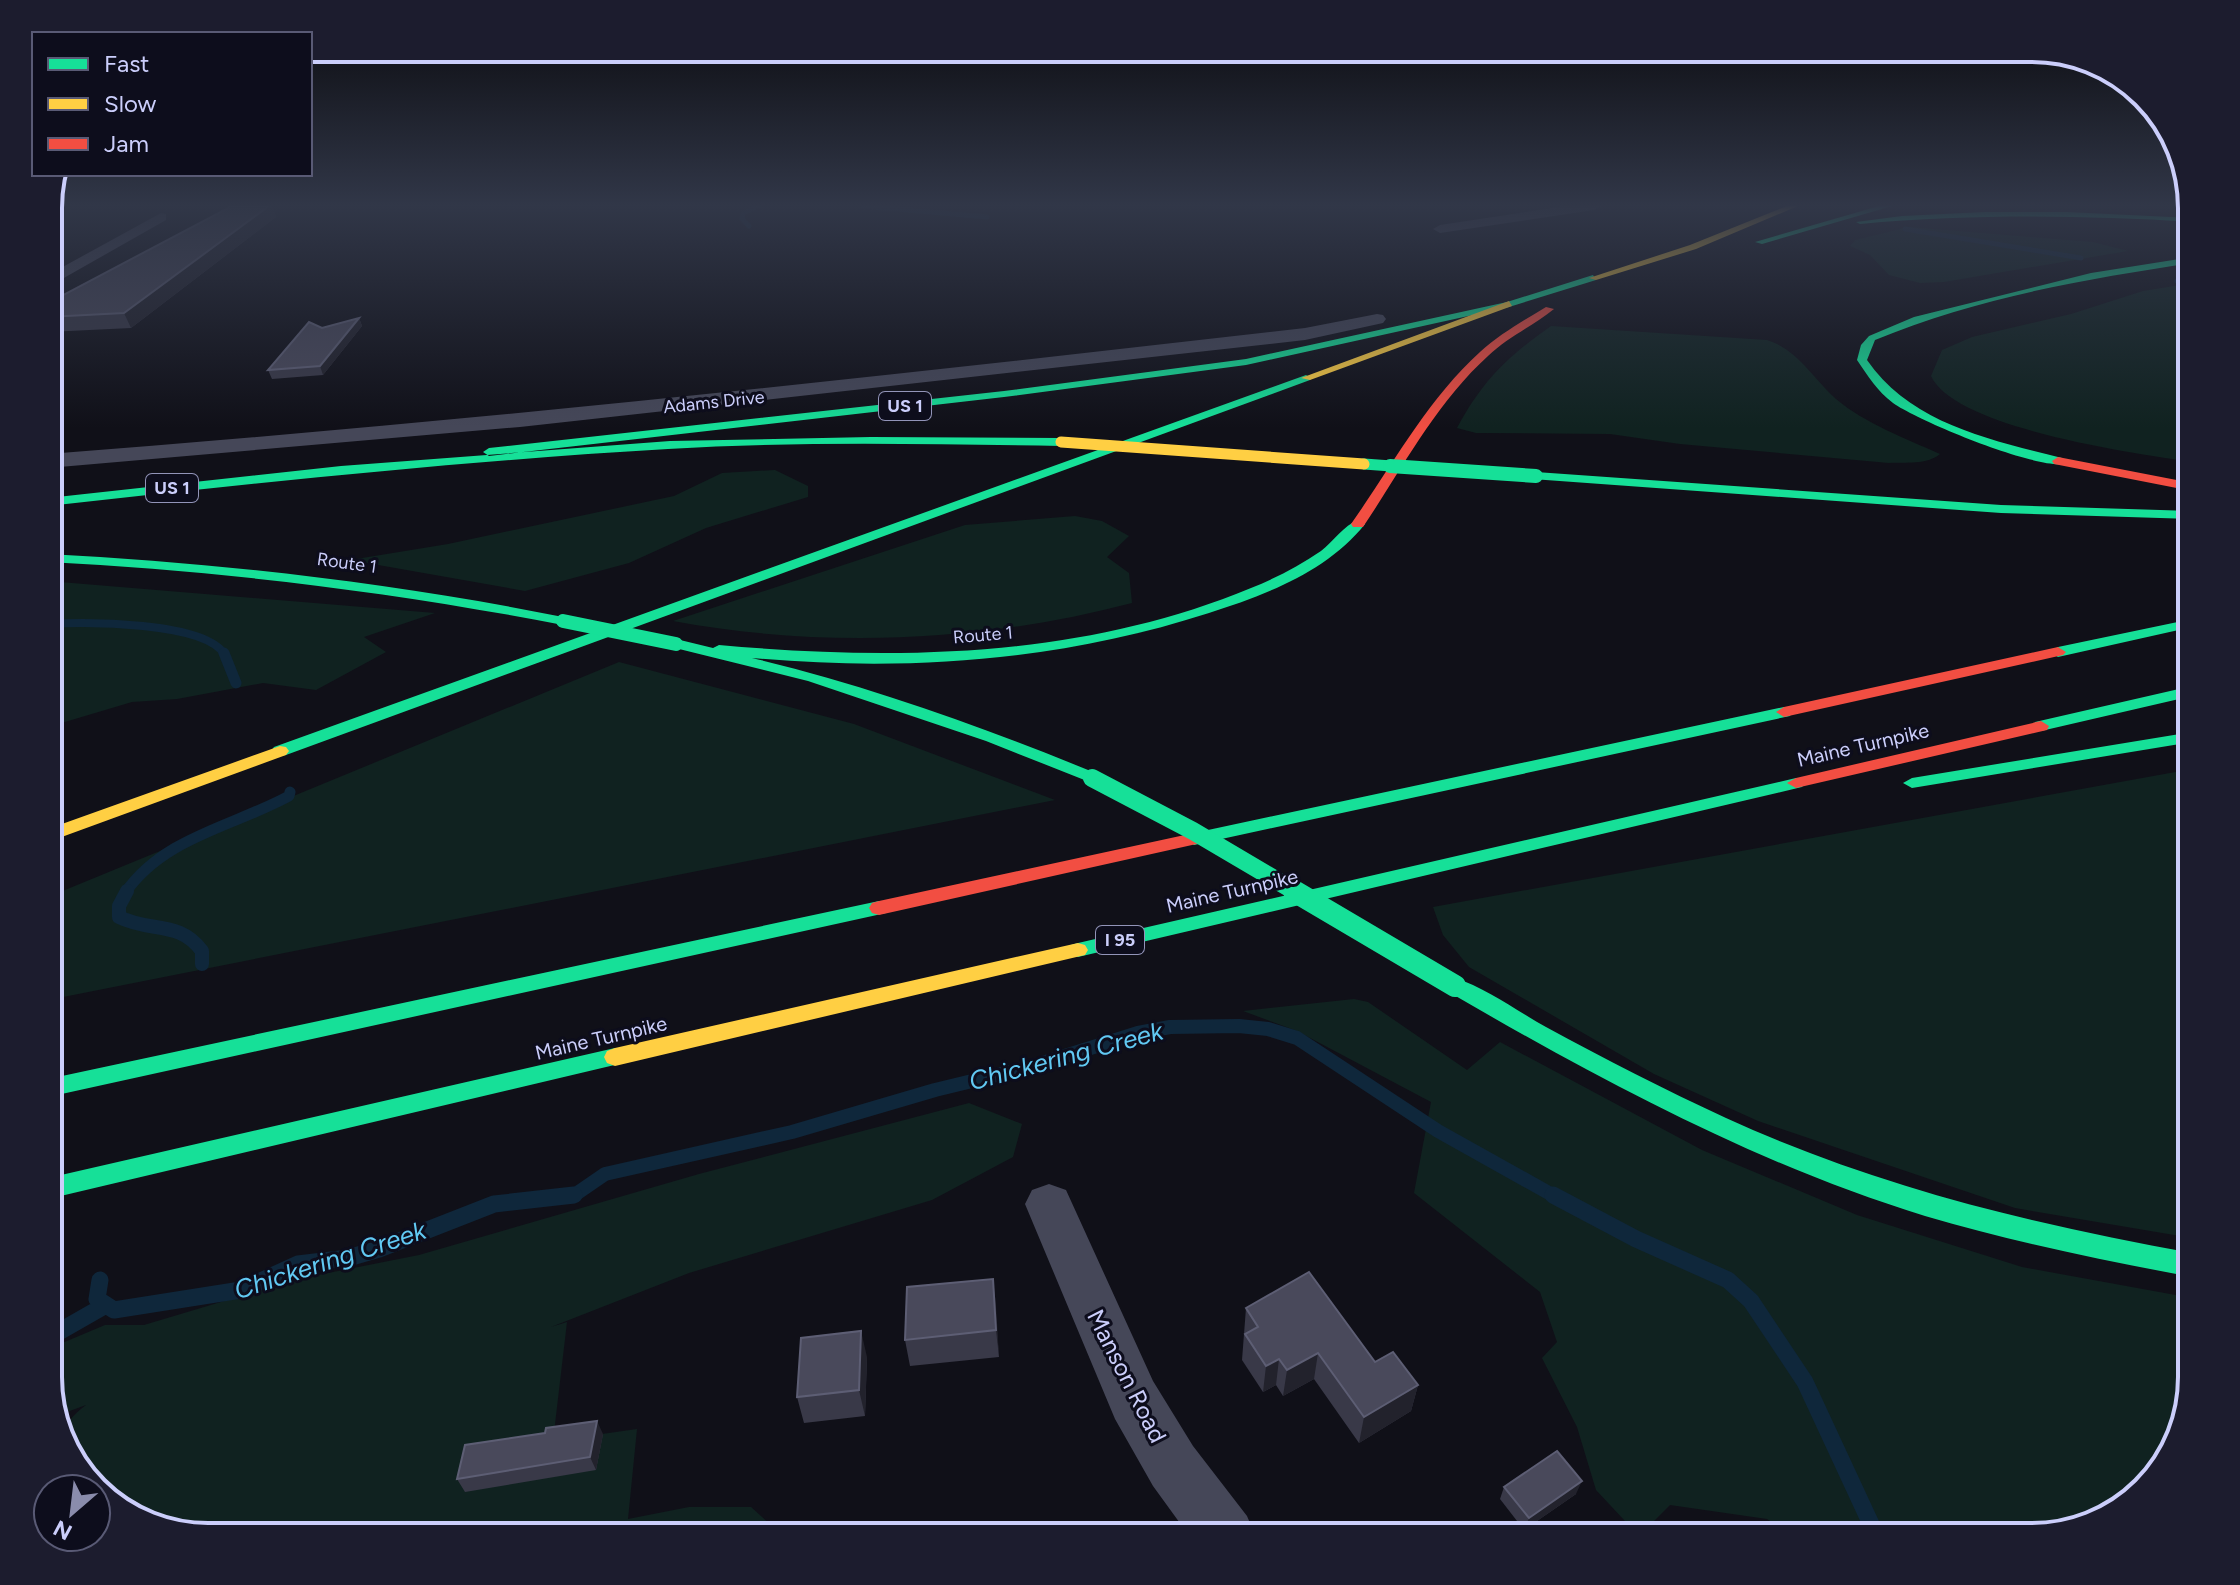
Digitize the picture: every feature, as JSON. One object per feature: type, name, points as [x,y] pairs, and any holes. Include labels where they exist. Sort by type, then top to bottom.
[{"type":"main road","name":"US 1","points":[[62,500],[1161,375],[1246,362],[1509,304],[1587,280]]},
{"type":"main road","name":"Route 1","points":[[62,558],[114,560],[340,582],[494,606],[676,644],[826,661],[959,658],[1090,642],[1154,628],[1211,610],[1263,589],[1307,566],[1355,527],[1441,395],[1496,338],[1540,313],[1581,296],[1634,280]]},
{"type":"main road","points":[[2075,280],[1917,319],[1872,338],[1866,345],[1862,360],[1878,386],[1914,410],[1952,428],[2043,459],[2178,485]]},
{"type":"main road","points":[[62,831],[1509,304]]},
{"type":"main road","points":[[296,475],[670,445],[886,439],[1061,442],[2001,509],[2178,515]]},
{"type":"main road","points":[[120,515],[156,499],[234,481]]},
{"type":"main road","points":[[94,544],[114,560]]},
{"type":"main road","points":[[62,1085],[2178,626]]},
{"type":"main road","points":[[676,644],[813,677],[992,737],[1092,778],[1193,831],[1555,1044],[1696,1117],[1886,1192],[2075,1243],[2178,1262]]},
{"type":"main road","name":"Maine Turnpike","points":[[62,1186],[2178,694]]},
{"type":"main road","points":[[1895,786],[2178,739]]},
{"type":"main road","points":[[1523,846],[1802,801]]},
{"type":"street","name":"Adams Drive","points":[[62,460],[258,446],[592,415],[1305,334],[1377,319]]},
{"type":"street","name":"Manson Road","points":[[1049,1204],[1134,1400],[1173,1466],[1216,1523]]},
{"type":"green space","points":[[1908,280],[1956,280],[1944,282]]},
{"type":"green space","points":[[2178,285],[2178,460],[2091,445],[2010,424],[1974,411],[1947,395],[1931,376],[1942,350],[1972,337],[2071,314],[2143,291]]},
{"type":"green space","points":[[1551,326],[1767,340],[1796,357],[1836,399],[1860,416],[1940,454],[1923,461],[1889,463],[1680,444],[1610,434],[1476,433],[1457,428],[1476,396],[1497,371]]},
{"type":"green space","points":[[775,470],[808,486],[808,497],[706,528],[629,563],[525,591],[350,560],[448,544],[674,496],[722,473]]},
{"type":"green space","points":[[1075,516],[1102,521],[1129,536],[1107,557],[1129,573],[1132,603],[1019,626],[903,637],[787,635],[673,621],[965,525]]},
{"type":"green space","points":[[62,582],[435,613],[364,637],[386,652],[316,690],[263,683],[177,699],[132,702],[62,723]]},
{"type":"green space","points":[[619,662],[854,724],[1055,800],[62,997],[62,891]]},
{"type":"green space","points":[[2178,772],[2178,1236],[2015,1208],[1758,1121],[1654,1074],[1469,967],[1443,935],[1433,907]]},
{"type":"green space","points":[[1354,999],[1368,1002],[1467,1070],[1500,1042],[1702,1150],[1857,1215],[2022,1267],[2178,1295],[2178,1386],[2163,1442],[2142,1473],[2113,1498],[2079,1515],[2051,1522],[1773,1523],[1767,1519],[1670,1505],[1652,1523],[1627,1523],[1596,1490],[1577,1427],[1542,1358],[1557,1342],[1540,1292],[1414,1193],[1431,1102],[1297,1031],[1243,1011]]},
{"type":"green space","points":[[969,1103],[1022,1124],[1013,1157],[932,1200],[689,1273],[551,1327],[567,1322],[553,1441],[637,1429],[628,1519],[689,1507],[751,1507],[769,1523],[189,1522],[143,1508],[119,1493],[112,1487],[112,1473],[98,1473],[77,1442],[69,1422],[86,1405],[66,1412],[62,1386],[62,1343],[105,1325],[144,1325],[298,1279],[419,1255],[699,1174]]},
{"type":"building","points":[[92,280],[169,280],[124,313],[62,316],[62,296]]},
{"type":"building","points":[[359,318],[320,366],[268,370],[309,322],[322,328]]},
{"type":"building","points":[[1309,1272],[1375,1362],[1393,1352],[1418,1385],[1364,1417],[1318,1353],[1287,1370],[1279,1359],[1266,1366],[1245,1334],[1258,1327],[1246,1308]]},
{"type":"building","points":[[993,1279],[996,1330],[905,1340],[907,1287]]},
{"type":"building","points":[[861,1331],[859,1390],[797,1397],[801,1338]]},
{"type":"building","points":[[597,1421],[590,1457],[457,1479],[465,1445],[545,1433],[546,1428]]},
{"type":"building","points":[[1557,1451],[1582,1481],[1529,1518],[1504,1487]]},
{"type":"waterway","name":"Chickering Creek","points":[[62,624],[115,624],[170,630],[213,644],[225,655]]},
{"type":"waterway","name":"Chickering Creek","points":[[225,655],[236,683]]},
{"type":"waterway","name":"Chickering Creek","points":[[125,893],[141,874],[179,846],[267,807],[289,796],[290,792]]},
{"type":"waterway","name":"Chickering Creek","points":[[127,891],[119,906],[119,917],[184,935],[202,951],[202,964]]},
{"type":"waterway","name":"Chickering Creek","points":[[560,1197],[573,1196],[605,1174],[792,1132],[935,1090],[1030,1067],[1138,1033],[1170,1027],[1239,1026],[1268,1029],[1297,1038],[1438,1131],[1556,1197]]},
{"type":"waterway","name":"Chickering Creek","points":[[100,1280],[97,1299],[114,1310],[241,1290],[298,1264],[348,1258],[379,1249],[494,1204],[574,1195]]},
{"type":"waterway","name":"Chickering Creek","points":[[1553,1195],[1636,1239],[1728,1280],[1751,1301],[1805,1382],[1870,1523]]},
{"type":"waterway","points":[[62,1330],[104,1306]]},
{"type":"traffic: fast","points":[[489,452],[1004,394],[1246,362],[1509,304],[1587,280]]},
{"type":"traffic: fast","points":[[2058,461],[1963,433],[1916,412],[1880,386],[1862,360],[1866,345],[1872,338],[1917,319],[2075,280]]},
{"type":"traffic: fast","points":[[280,751],[1306,378]]},
{"type":"traffic: fast","points":[[296,475],[670,445],[871,440],[1061,442]]},
{"type":"traffic: fast","points":[[1364,464],[1536,476]]},
{"type":"traffic: fast","points":[[62,500],[341,470]]},
{"type":"traffic: fast","points":[[1536,476],[2001,509],[2178,515]]},
{"type":"traffic: fast","points":[[719,650],[782,656],[908,659],[1033,650],[1095,640],[1156,625],[1255,592],[1311,564],[1358,524]]},
{"type":"traffic: fast","points":[[62,559],[307,579],[435,597],[563,621]]},
{"type":"traffic: fast","points":[[563,621],[676,644]]},
{"type":"traffic: fast","points":[[2058,652],[2178,626]]},
{"type":"traffic: fast","points":[[676,644],[813,677],[992,737],[1092,778]]},
{"type":"traffic: fast","points":[[2041,726],[2178,694]]},
{"type":"traffic: fast","points":[[1194,839],[1784,712]]},
{"type":"traffic: fast","points":[[1912,783],[2178,739]]},
{"type":"traffic: fast","points":[[1092,778],[1193,831],[1455,986]]},
{"type":"traffic: fast","points":[[1078,950],[1796,783]]},
{"type":"traffic: fast","points":[[62,1085],[879,908]]},
{"type":"traffic: fast","points":[[1455,986],[1665,1100],[1830,1172],[1923,1204],[1999,1225],[2178,1262]]},
{"type":"traffic: fast","points":[[62,1186],[615,1057]]},
{"type":"traffic: slow","points":[[1306,378],[1509,304]]},
{"type":"traffic: slow","points":[[1061,442],[1364,464]]},
{"type":"traffic: slow","points":[[62,831],[280,751]]},
{"type":"traffic: slow","points":[[615,1057],[1078,950]]},
{"type":"traffic: jam","points":[[1358,524],[1419,432],[1460,378],[1514,330],[1549,309]]},
{"type":"traffic: jam","points":[[2058,461],[2178,484]]},
{"type":"traffic: jam","points":[[1784,712],[2058,652]]},
{"type":"traffic: jam","points":[[1796,783],[2041,726]]},
{"type":"traffic: jam","points":[[879,908],[1194,839]]}]
